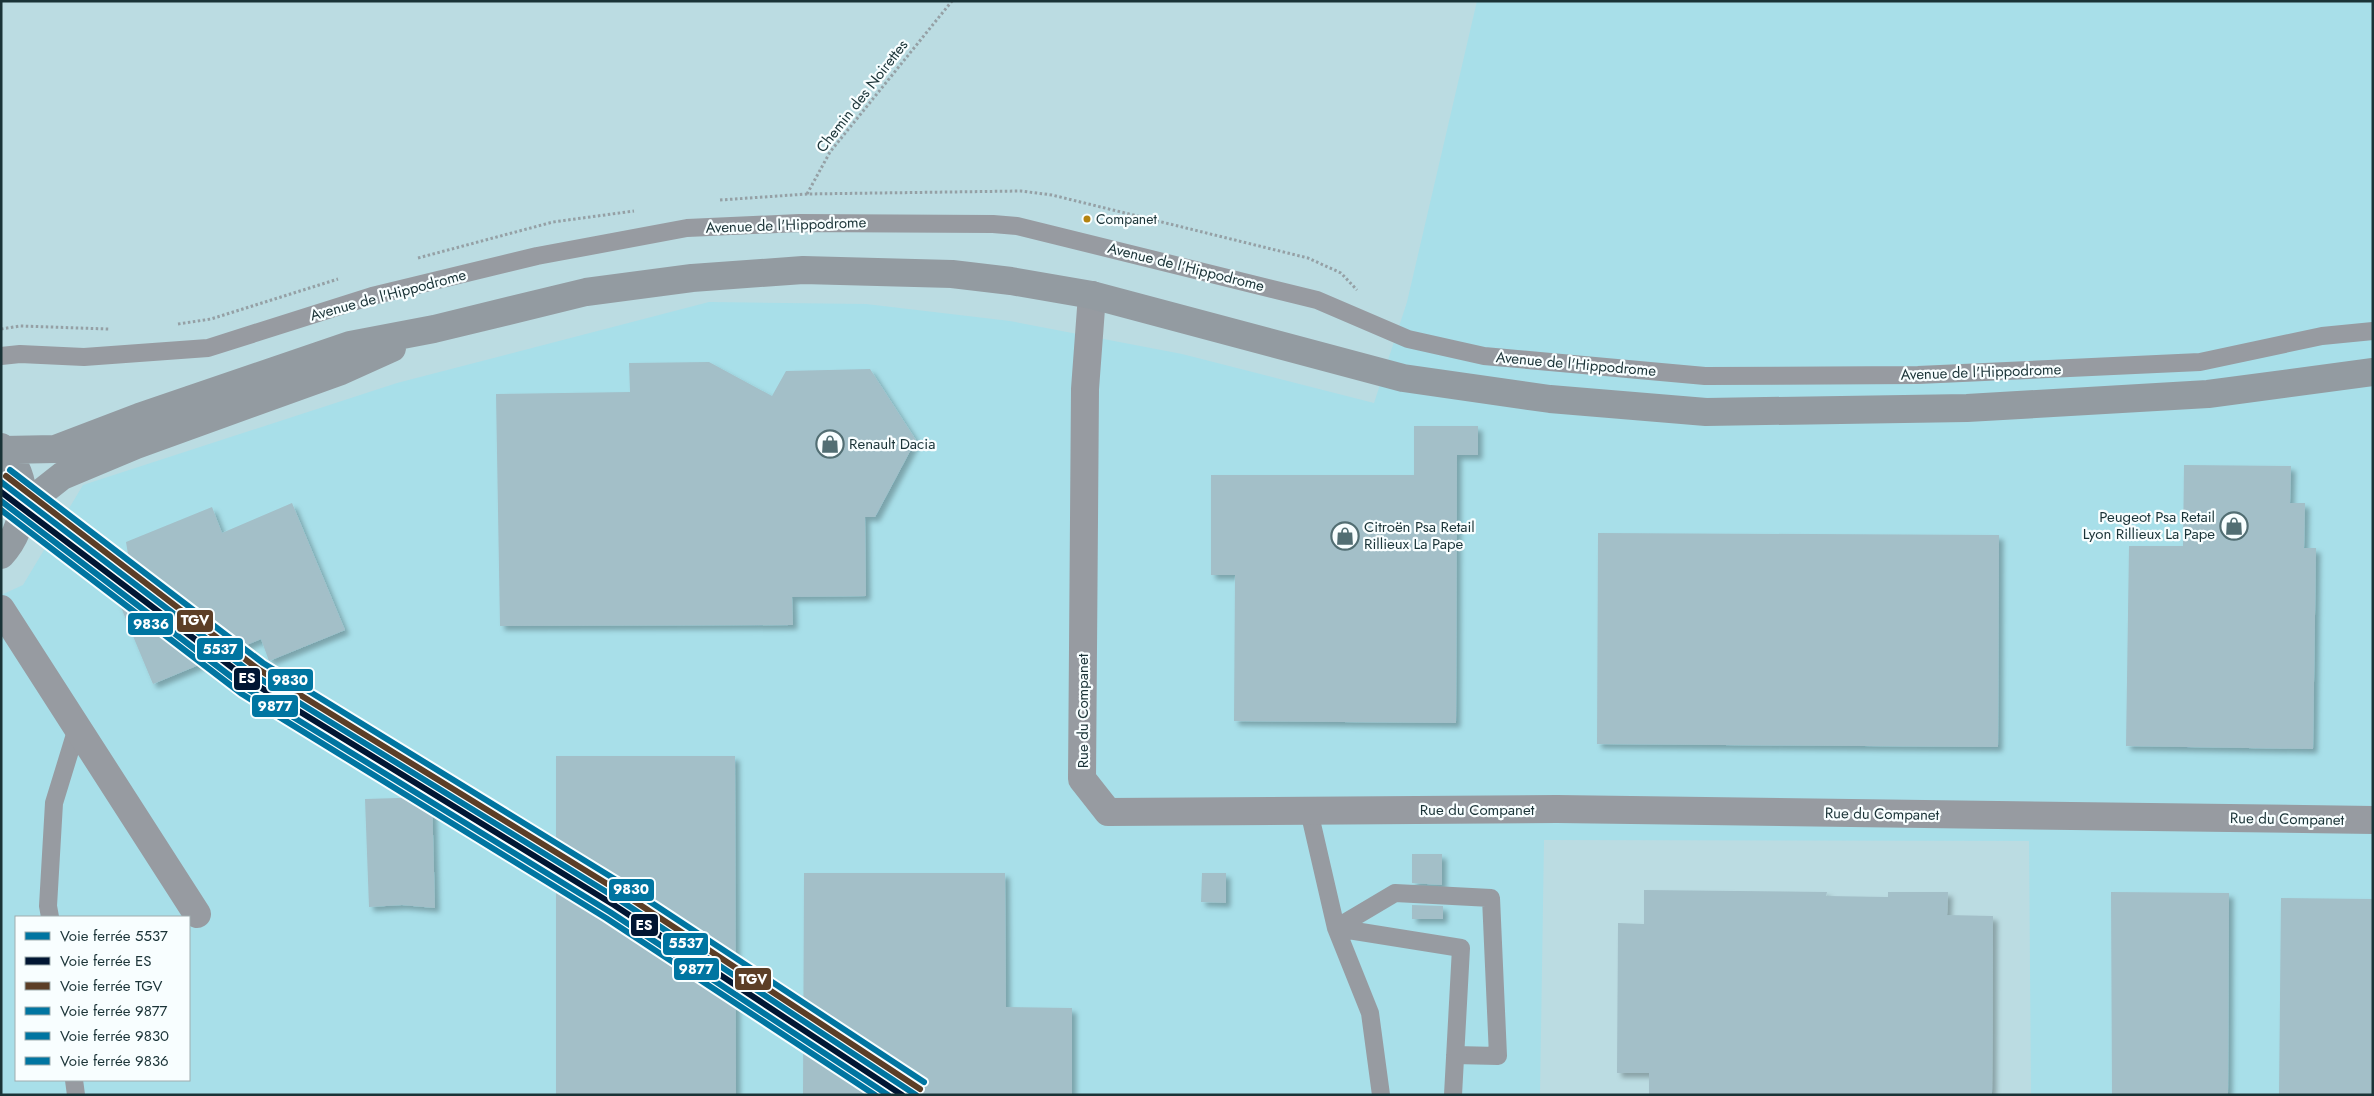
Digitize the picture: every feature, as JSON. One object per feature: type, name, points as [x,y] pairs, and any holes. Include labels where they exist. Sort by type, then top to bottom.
[{"type":"main road","points":[[2,448],[55,448],[138,417],[350,345],[434,329],[586,292],[692,278],[803,270],[952,274],[1011,281],[1092,296],[1404,378],[1550,399],[1706,412],[1967,408],[2189,395],[2373,372]]},
{"type":"main road","points":[[24,506],[62,476],[136,444],[341,371],[434,329]]},
{"type":"main road","points":[[1,556],[10,546],[20,527],[24,506],[22,486],[15,467],[2,448]]},
{"type":"street","name":"Rue du Companet","points":[[1092,296],[1085,390],[1082,779],[1108,812],[1557,809],[2373,820]]},
{"type":"street","points":[[1,609],[197,914]]},
{"type":"lane","name":"Avenue de l'Hippodrome","points":[[1,356],[20,354],[84,357],[208,348],[372,296],[537,256],[687,228],[799,223],[993,224],[1017,226],[1317,300],[1408,339],[1475,354],[1705,376],[1918,375],[2200,362],[2322,336],[2373,331]]},
{"type":"lane","points":[[50,916],[48,906],[54,803],[76,728]]},
{"type":"lane","points":[[1309,811],[1336,928],[1370,1013],[1381,1095]]},
{"type":"lane","points":[[1336,928],[1395,893],[1491,898],[1498,1056],[1455,1055]]},
{"type":"lane","points":[[1336,928],[1461,948],[1453,1095]]},
{"type":"lane","points":[[74,1081],[76,1095]]},
{"type":"path","name":"Chemin des Noirettes","points":[[799,223],[807,194],[830,152],[952,1]]},
{"type":"shaded area","points":[[1477,1],[2373,1],[2373,1095],[2031,1095],[2029,841],[1544,840],[1540,1095],[1,1095],[1,595],[23,585],[83,485],[397,383],[709,302],[866,304],[1010,321],[1182,354],[1374,403],[1407,302]]},
{"type":"building","points":[[709,362],[772,396],[786,371],[870,369],[916,440],[875,517],[865,517],[866,596],[792,597],[793,625],[500,626],[496,394],[630,392],[629,363]]},
{"type":"building","points":[[1414,426],[1478,426],[1478,455],[1457,455],[1456,723],[1234,721],[1235,575],[1211,575],[1211,475],[1414,475]]},
{"type":"building","points":[[2184,465],[2291,466],[2290,503],[2305,503],[2304,548],[2316,548],[2313,749],[2126,746],[2129,546],[2183,546]]},
{"type":"building","points":[[292,503],[345,630],[269,661],[261,639],[153,684],[110,581],[122,571],[125,565],[128,554],[126,542],[212,507],[222,533]]},
{"type":"building","points":[[1598,533],[1999,535],[1998,747],[1597,744]]},
{"type":"building","points":[[556,756],[735,756],[736,1095],[556,1095]]},
{"type":"building","points":[[432,797],[435,908],[402,905],[369,907],[365,799]]},
{"type":"building","points":[[1412,854],[1442,854],[1442,885],[1412,883]]},
{"type":"building","points":[[804,873],[1005,873],[1006,1007],[1072,1008],[1072,1095],[803,1095]]},
{"type":"building","points":[[1202,873],[1226,873],[1226,903],[1201,902]]},
{"type":"building","points":[[1644,890],[1827,892],[1826,896],[1888,897],[1888,892],[1948,892],[1947,915],[1993,916],[1992,1095],[1649,1095],[1649,1073],[1617,1073],[1618,923],[1644,924]]},
{"type":"building","points":[[2111,892],[2229,893],[2228,1095],[2112,1095]]},
{"type":"building","points":[[2281,898],[2373,899],[2373,1095],[2279,1095]]},
{"type":"building","points":[[1412,905],[1443,906],[1443,919],[1412,919]]},
{"type":"rail line","name":"9830","points":[[10,470],[263,663],[626,886],[924,1082]]},
{"type":"rail line","name":"TGV","points":[[6,476],[258,669],[622,893],[920,1089]]},
{"type":"rail line","name":"5537","points":[[1,482],[254,675],[618,899],[916,1095]]},
{"type":"rail line","name":"ES","points":[[1,492],[250,681],[614,905],[902,1095]]},
{"type":"rail line","name":"9877","points":[[1,501],[246,688],[610,912],[888,1095]]},
{"type":"rail line","name":"9836","points":[[1,510],[242,694],[606,918],[875,1095]]},
{"type":"place","name":"Companet","points":[[1087,219]]},
{"type":"place","name":"Renault Dacia","points":[[830,444]]},
{"type":"place","name":"Peugeot Psa Retail Lyon Rillieux La Pape","points":[[2234,526]]},
{"type":"place","name":"Citroën Psa Retail Rillieux La Pape","points":[[1345,536]]}]
